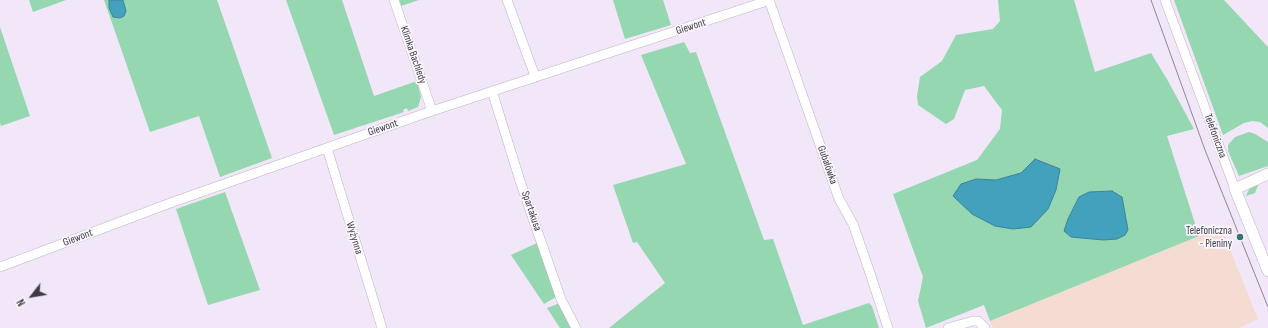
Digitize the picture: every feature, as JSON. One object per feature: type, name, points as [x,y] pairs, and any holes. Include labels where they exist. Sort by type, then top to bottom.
[{"type":"street","name":"Klimka Bachledy","points":[[394,0],[432,111]]},
{"type":"street","points":[[507,0],[536,76]]},
{"type":"street","name":"Giewont","points":[[0,267],[173,202],[432,111],[770,0]]},
{"type":"street","name":"Gubałówka","points":[[770,0],[839,198],[853,224],[888,328]]},
{"type":"street","name":"Telefoniczna","points":[[1165,0],[1235,189],[1268,271]]},
{"type":"street","name":"Spartakusa","points":[[492,91],[521,184],[561,299],[576,328]]},
{"type":"street","name":"Wyżynna","points":[[327,148],[382,328]]},
{"type":"street","points":[[1235,189],[1268,174]]},
{"type":"street","points":[[948,328],[973,321],[978,321],[985,328]]},
{"type":"shaded area","points":[[1221,227],[1258,319],[1239,328],[993,328],[990,321]]},
{"type":"green space","points":[[29,0],[66,0],[33,12]]},
{"type":"green space","points":[[104,0],[217,0],[272,158],[220,177],[199,116],[150,132]]},
{"type":"green space","points":[[286,0],[342,0],[374,96],[417,81],[421,97],[418,107],[408,111],[407,108],[403,110],[404,112],[334,135]]},
{"type":"green space","points":[[399,0],[419,0],[401,6]]},
{"type":"green space","points":[[613,0],[663,0],[671,25],[625,39]]},
{"type":"green space","points":[[998,0],[1074,0],[1095,72],[1151,53],[1194,129],[1167,136],[1199,236],[990,321],[984,305],[926,328],[918,301],[923,277],[893,194],[977,160],[1000,129],[1002,110],[984,86],[965,90],[954,119],[946,124],[918,105],[917,96],[920,77],[942,61],[956,35],[993,29],[1000,21]]},
{"type":"green space","points":[[1174,0],[1224,0],[1268,47],[1268,128],[1260,122],[1252,121],[1244,123],[1223,135]]},
{"type":"green space","points":[[0,27],[30,116],[1,126],[0,123]]},
{"type":"green space","points":[[684,42],[690,53],[696,52],[764,240],[773,239],[803,325],[869,303],[872,306],[879,328],[609,328],[665,283],[637,242],[633,243],[613,185],[686,164],[641,55]]},
{"type":"green space","points":[[1249,132],[1268,142],[1268,166],[1239,176],[1228,151],[1228,145],[1235,137]]},
{"type":"green space","points":[[1259,183],[1255,193],[1246,196],[1249,189]]},
{"type":"green space","points":[[225,192],[260,290],[208,305],[176,209]]},
{"type":"green space","points":[[537,243],[556,297],[544,304],[511,255]]},
{"type":"green space","points":[[560,303],[572,328],[560,328],[547,308]]},
{"type":"water","points":[[109,0],[123,0],[126,11],[124,16],[120,18],[113,17],[109,8]]},
{"type":"water","points":[[1035,159],[1060,169],[1056,190],[1048,209],[1031,227],[1013,229],[995,226],[972,214],[953,196],[961,184],[976,179],[996,180],[1021,173]]},
{"type":"water","points":[[1112,191],[1122,197],[1128,230],[1125,235],[1117,239],[1103,240],[1071,237],[1064,231],[1079,197],[1089,192]]},
{"type":"tram line","points":[[1151,0],[1205,150],[1268,307]]},
{"type":"place","name":"Telefoniczna - Pieniny","points":[[1240,237]]}]
